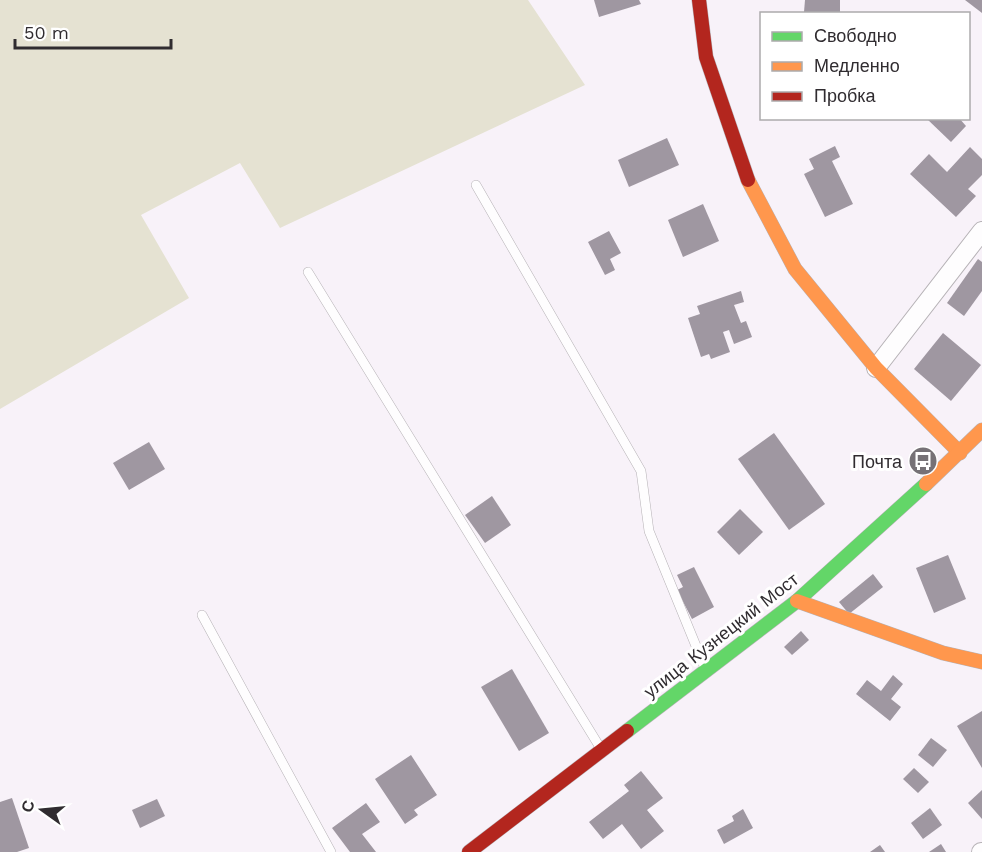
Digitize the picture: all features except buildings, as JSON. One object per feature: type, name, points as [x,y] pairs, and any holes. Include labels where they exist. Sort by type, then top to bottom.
[{"type":"street","points":[[699,0],[706,57],[744,173],[795,268],[876,368],[960,453]]},
{"type":"street","points":[[876,368],[982,231]]},
{"type":"street","name":"улица Кузнецкий Мост","points":[[469,852],[796,601],[960,453],[982,430]]},
{"type":"street","points":[[796,601],[943,652],[982,662]]},
{"type":"lane","points":[[476,186],[641,471],[649,531],[706,670]]},
{"type":"lane","points":[[308,272],[603,751]]},
{"type":"lane","points":[[202,615],[331,852]]},
{"type":"shaded area","points":[[0,0],[528,0],[585,85],[280,228],[240,163],[141,215],[189,298],[0,409]]},
{"type":"traffic: fast","points":[[627,731],[797,601],[926,484]]},
{"type":"traffic: slow","points":[[748,180],[795,269],[876,368],[960,453]]},
{"type":"traffic: slow","points":[[926,484],[982,430]]},
{"type":"traffic: slow","points":[[797,601],[943,653],[982,662]]},
{"type":"traffic: jam","points":[[699,0],[706,57],[748,180]]},
{"type":"traffic: jam","points":[[469,852],[627,731]]},
{"type":"place","name":"Почта","points":[[923,461]]}]
